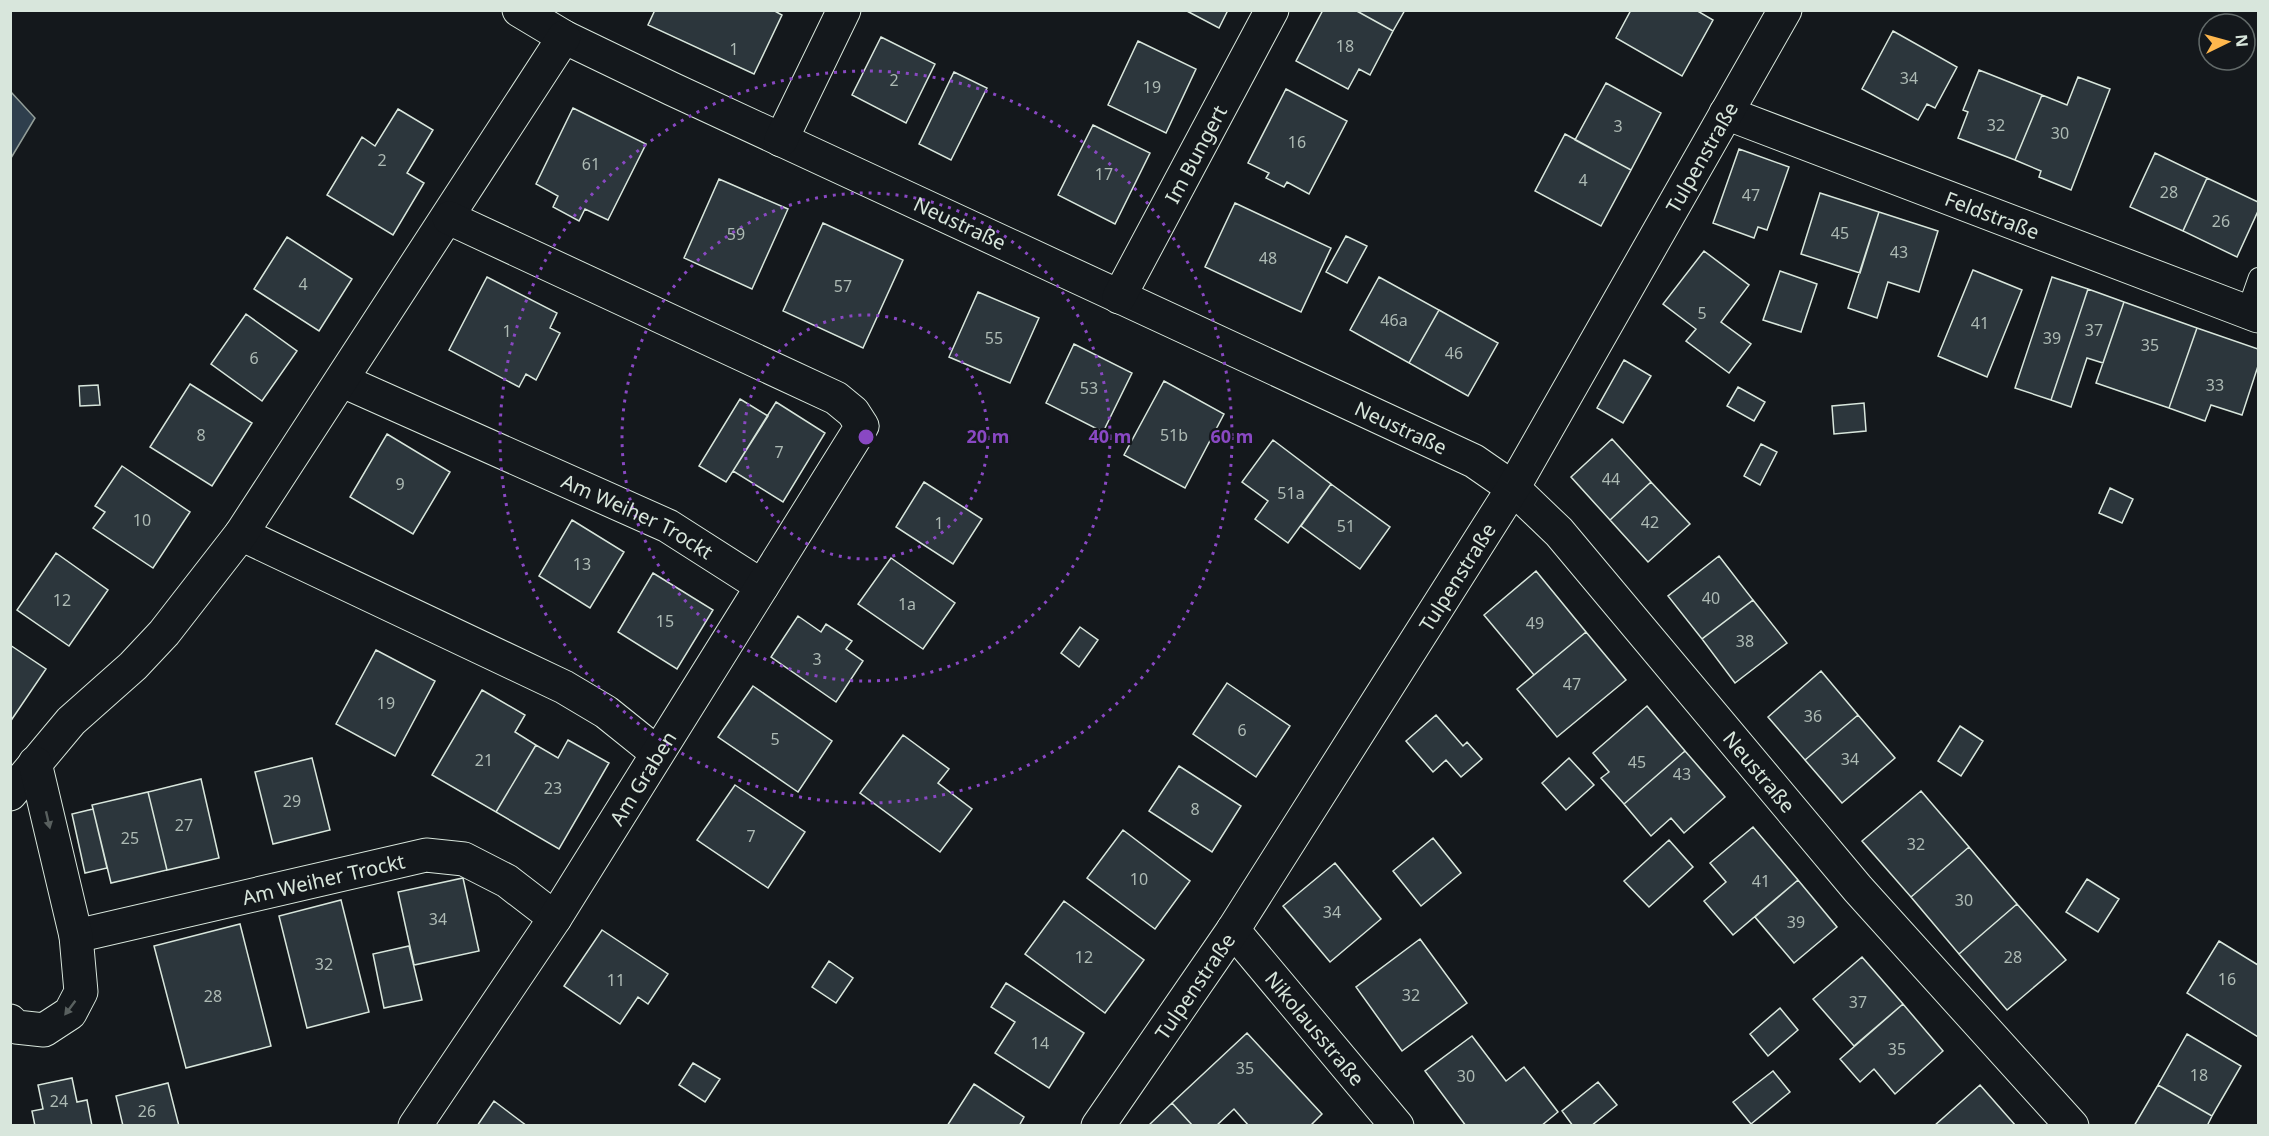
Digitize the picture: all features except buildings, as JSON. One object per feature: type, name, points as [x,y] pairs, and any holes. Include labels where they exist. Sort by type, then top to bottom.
[{"type":"street","name":"Neustraße","points":[[519,10],[564,37],[781,140],[1474,461],[1513,488],[1559,532],[1858,889],[2072,1125]]},
{"type":"street","points":[[781,140],[844,10]]},
{"type":"street","name":"Im Bungert","points":[[1119,297],[1272,10]]},
{"type":"street","name":"Tulpenstraße","points":[[1098,1125],[1233,930],[1513,488],[1785,10]]},
{"type":"street","points":[[10,794],[70,721],[133,666],[164,633],[241,534],[449,218],[564,37]]},
{"type":"street","name":"Feldstraße","points":[[1726,113],[2252,314]]},
{"type":"street","name":"Am Graben","points":[[415,1125],[555,918],[862,426],[853,412],[836,398],[449,218]]},
{"type":"street","name":"Am Weiher Trockt","points":[[343,381],[668,526],[762,586]]},
{"type":"street","points":[[241,534],[564,687],[606,712],[657,753]]},
{"type":"street","points":[[10,1022],[16,1027],[44,1030],[69,1013],[81,992],[76,936],[35,763]]},
{"type":"street","name":"Am Weiher Trockt","points":[[76,936],[426,855],[464,859],[507,881],[555,918]]},
{"type":"street","name":"Nikolausstraße","points":[[1233,930],[1397,1125]]},
{"type":"lane","points":[[2252,314],[2259,277]]},
{"type":"water","points":[[11,92],[35,118],[11,158]]}]
